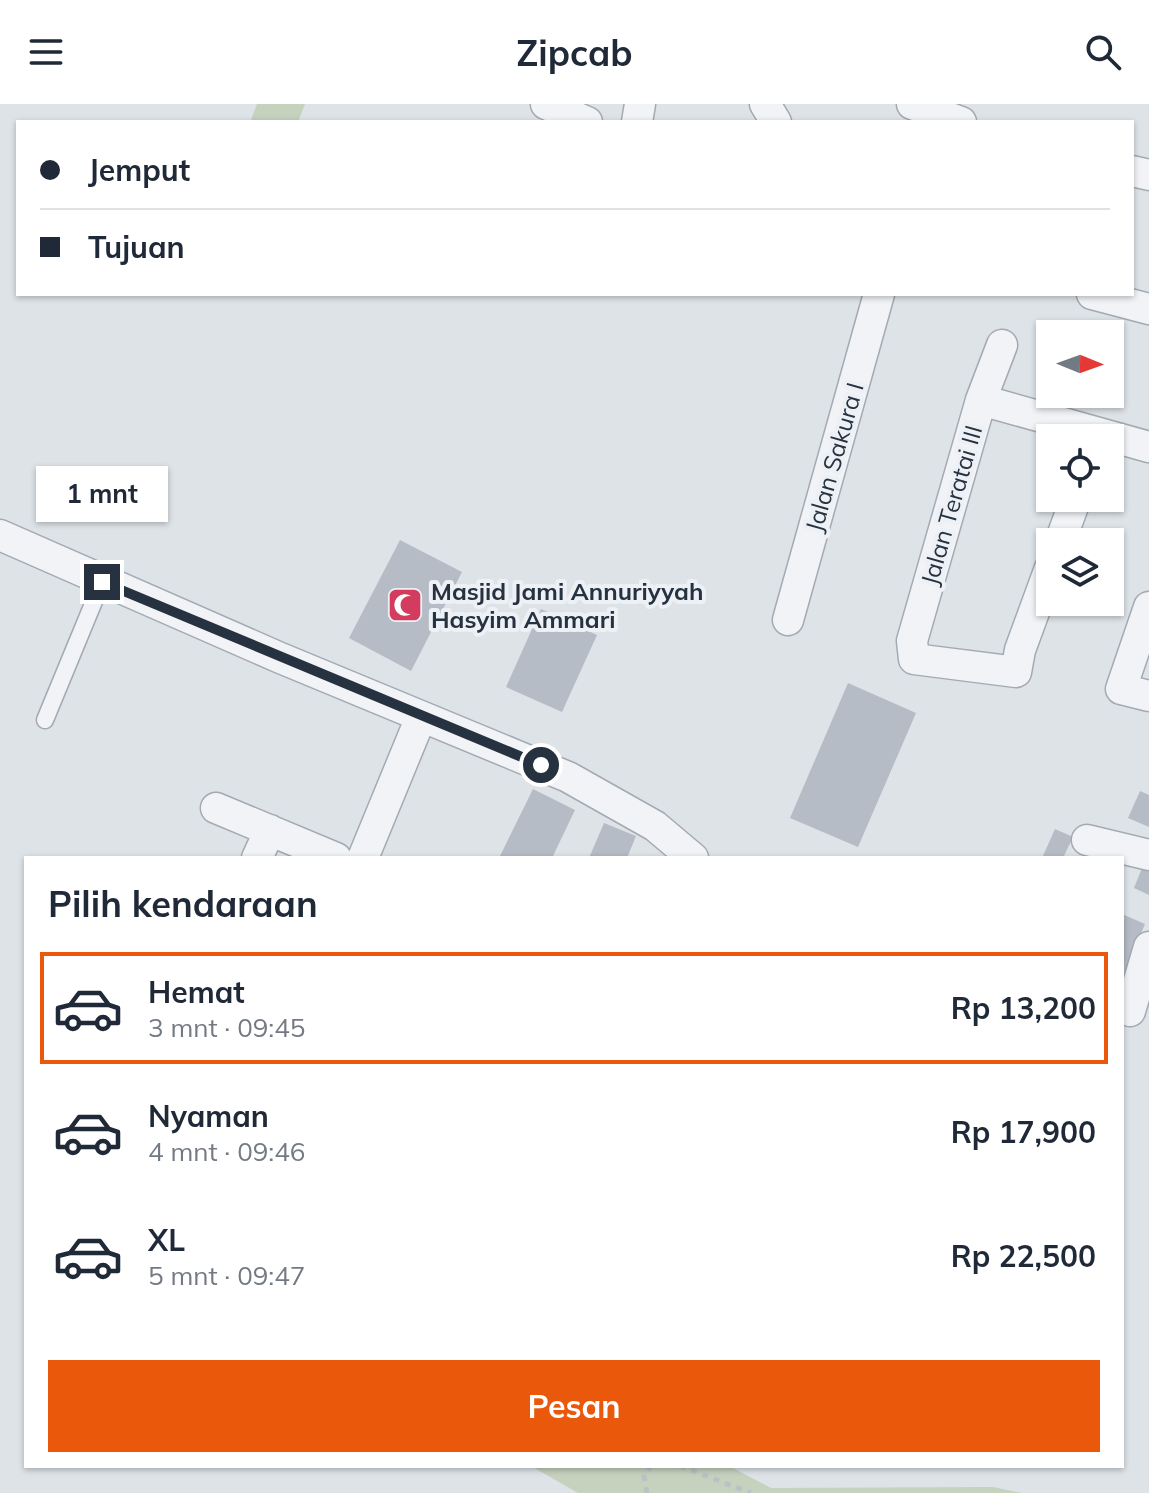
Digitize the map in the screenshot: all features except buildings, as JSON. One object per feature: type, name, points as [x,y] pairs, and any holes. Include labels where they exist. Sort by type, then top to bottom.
[{"type":"street","points":[[546,104],[582,120]]},
{"type":"street","name":"Jalan Sakura I","points":[[788,620],[878,296]]},
{"type":"street","points":[[1100,296],[1149,309]]},
{"type":"street","name":"Jalan Teratai III","points":[[1002,345],[981,400],[911,653],[914,659],[923,661],[1016,672],[1020,650],[1036,606]]},
{"type":"street","points":[[981,400],[1060,424]]},
{"type":"street","points":[[1124,442],[1149,447]]},
{"type":"street","points":[[0,535],[102,582],[568,777],[643,818],[690,856]]},
{"type":"street","points":[[1149,607],[1121,689],[1149,696]]},
{"type":"street","points":[[373,855],[421,717]]},
{"type":"street","points":[[216,808],[331,856]]},
{"type":"street","points":[[258,856],[270,830]]},
{"type":"street","points":[[1087,840],[1149,855]]},
{"type":"street","points":[[1134,1012],[1149,947]]},
{"type":"lane","points":[[45,720],[102,582]]},
{"type":"path","points":[[647,1493],[644,1476],[650,1468]]},
{"type":"path","points":[[685,1468],[751,1493]]},
{"type":"green space","points":[[257,104],[305,104],[299,120],[251,120]]},
{"type":"green space","points":[[534,1468],[733,1468],[771,1488],[993,1487],[1022,1493],[578,1493]]},
{"type":"place","name":"Masjid Jami Annuriyyah Hasyim Ammari","points":[[405,605]]},
{"type":"route","points":[[102,582],[541,765]]}]
